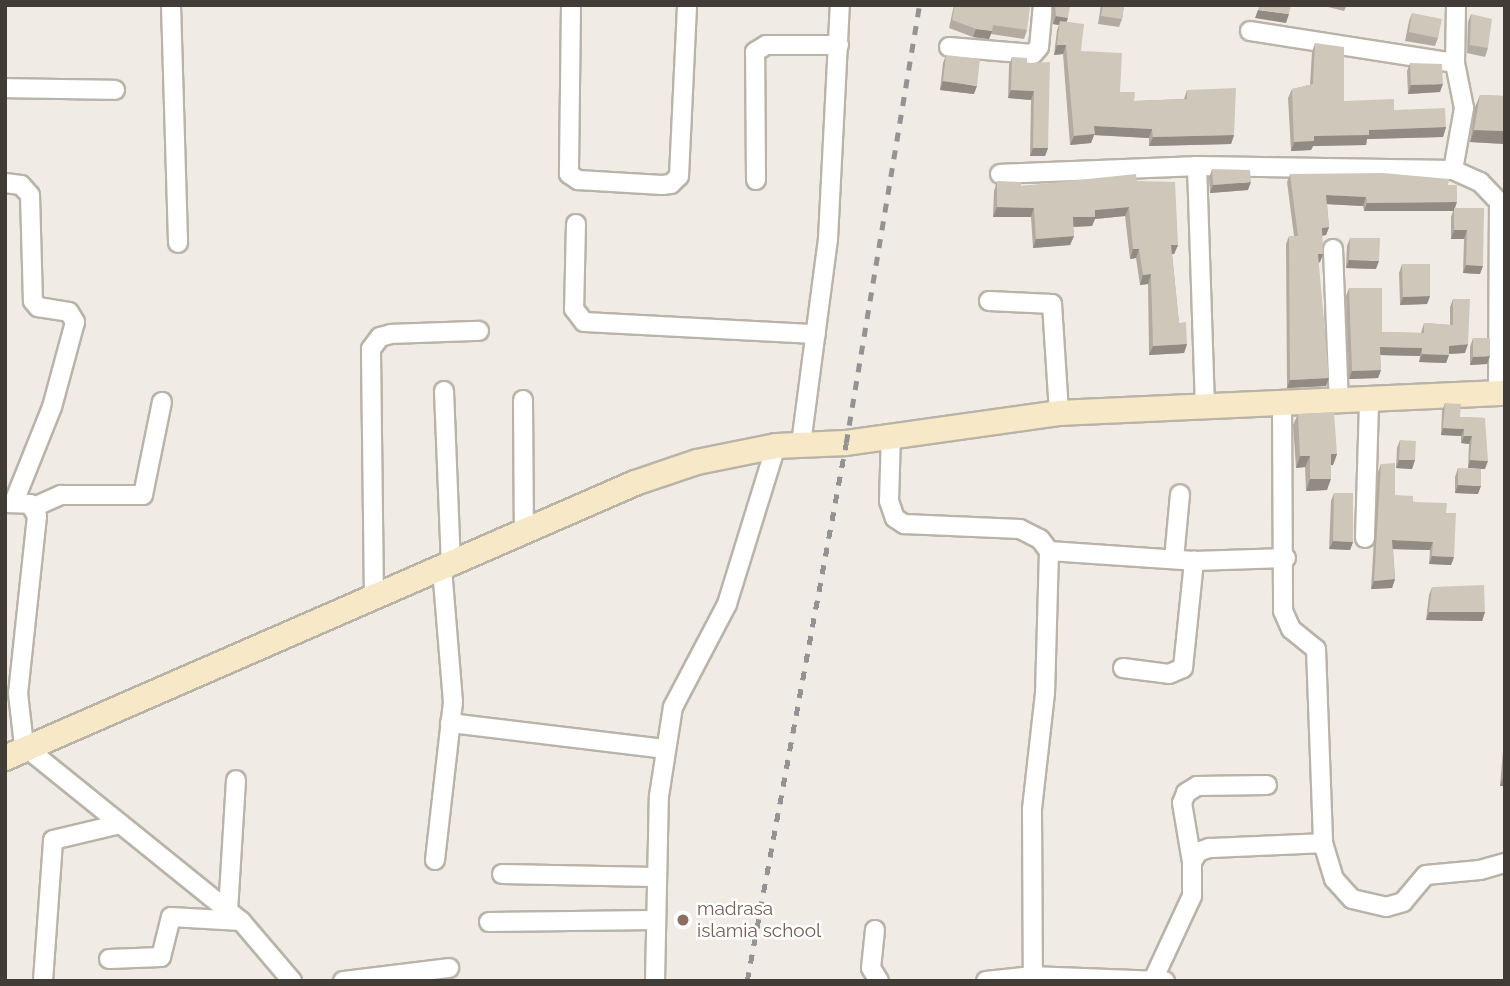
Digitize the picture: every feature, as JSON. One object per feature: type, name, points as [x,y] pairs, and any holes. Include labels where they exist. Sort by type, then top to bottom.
[{"type":"main road","points":[[15,752],[647,479],[696,463],[788,445],[846,443],[891,434],[1059,413],[1501,393]]},
{"type":"street","points":[[171,5],[178,243]]},
{"type":"street","points":[[571,5],[569,174],[578,180],[662,185],[671,184],[679,176],[687,5]]},
{"type":"street","points":[[655,981],[654,877],[665,749],[673,707],[727,604],[788,445],[816,334],[828,239],[840,5]]},
{"type":"street","points":[[949,47],[1033,54],[1039,47],[1044,5]]},
{"type":"street","points":[[1453,170],[1464,108],[1455,63],[1456,5]]},
{"type":"street","points":[[1250,31],[1455,63]]},
{"type":"street","points":[[756,180],[755,52],[766,45],[839,45]]},
{"type":"street","points":[[5,88],[115,90]]},
{"type":"street","points":[[1197,166],[1205,407]]},
{"type":"street","points":[[1000,174],[1197,166],[1453,170],[1479,182],[1502,199],[1501,393]]},
{"type":"street","points":[[5,183],[21,185],[30,195],[33,301],[38,307],[69,312],[75,322],[52,407],[10,503],[34,507],[61,495],[141,497],[147,488],[162,402]]},
{"type":"street","points":[[576,224],[574,309],[584,322],[816,334]]},
{"type":"street","points":[[1333,248],[1339,402]]},
{"type":"street","points":[[989,301],[1052,304],[1059,413]]},
{"type":"street","points":[[374,598],[371,349],[380,337],[391,334],[479,331]]},
{"type":"street","points":[[435,860],[453,687],[446,566],[444,391]]},
{"type":"street","points":[[523,400],[524,532]]},
{"type":"street","points":[[1365,538],[1369,401]]},
{"type":"street","points":[[1282,405],[1285,618],[1317,653],[1323,843],[1327,864],[1343,892],[1362,903],[1386,907],[1403,902],[1426,875],[1505,863]]},
{"type":"street","points":[[891,434],[889,501],[891,511],[904,524],[1020,529],[1049,551],[1194,561],[1286,558]]},
{"type":"street","points":[[1174,559],[1180,494]]},
{"type":"street","points":[[34,507],[37,516],[18,693],[15,752],[120,824],[235,916],[292,981]]},
{"type":"street","points":[[1032,976],[1032,809],[1045,693],[1049,551]]},
{"type":"street","points":[[1123,668],[1169,674],[1183,668],[1194,561]]},
{"type":"street","points":[[450,723],[665,749]]},
{"type":"street","points":[[235,916],[236,780]]},
{"type":"street","points":[[1153,980],[1192,896],[1192,862],[1182,803],[1186,793],[1197,786],[1267,785]]},
{"type":"street","points":[[43,981],[53,840],[120,824]]},
{"type":"street","points":[[1192,862],[1198,852],[1209,848],[1323,843]]},
{"type":"street","points":[[502,874],[654,877]]},
{"type":"street","points":[[109,959],[161,957],[171,917],[235,916]]},
{"type":"street","points":[[489,922],[654,920]]},
{"type":"street","points":[[874,930],[871,968],[879,981]]},
{"type":"street","points":[[343,981],[449,968]]},
{"type":"street","points":[[986,981],[1032,976],[1166,981]]},
{"type":"building","points":[[955,5],[1030,7],[1027,30],[993,25],[992,31],[976,29],[952,20]]},
{"type":"building","points":[[1055,5],[1070,5],[1068,18],[1056,16]]},
{"type":"building","points":[[1103,5],[1124,5],[1122,19],[1101,16]]},
{"type":"building","points":[[1259,5],[1291,5],[1289,14],[1258,10]]},
{"type":"building","points":[[1412,13],[1442,19],[1438,38],[1409,32]]},
{"type":"building","points":[[1471,14],[1492,19],[1488,48],[1470,45]]},
{"type":"building","points":[[1060,21],[1084,24],[1081,51],[1122,53],[1120,92],[1135,92],[1134,101],[1187,99],[1187,90],[1236,88],[1234,135],[1153,137],[1152,129],[1094,126],[1095,134],[1074,136],[1066,45],[1057,45]]},
{"type":"building","points":[[1315,43],[1344,47],[1344,101],[1394,99],[1394,110],[1445,108],[1446,127],[1369,130],[1369,135],[1314,136],[1314,141],[1294,142],[1292,89],[1313,84]]},
{"type":"building","points":[[946,55],[980,59],[977,86],[943,81]]},
{"type":"building","points":[[1012,57],[1027,58],[1027,63],[1050,62],[1048,148],[1033,148],[1034,91],[1011,90]]},
{"type":"building","points":[[1410,63],[1442,64],[1443,84],[1411,85]]},
{"type":"building","points":[[1480,95],[1505,96],[1505,131],[1474,130]]},
{"type":"building","points":[[1212,169],[1250,170],[1251,182],[1213,185]]},
{"type":"building","points":[[1383,173],[1449,179],[1448,185],[1457,185],[1457,202],[1367,203],[1366,197],[1326,195],[1329,227],[1322,228],[1323,254],[1318,254],[1329,378],[1290,380],[1289,236],[1298,236],[1290,174]]},
{"type":"building","points":[[1136,174],[1137,181],[1175,182],[1178,245],[1171,245],[1179,323],[1186,322],[1187,344],[1153,346],[1151,274],[1143,275],[1139,249],[1133,249],[1129,207],[1095,210],[1095,217],[1073,217],[1074,236],[1036,239],[1034,208],[997,207],[997,181],[1021,182],[1021,186]]},
{"type":"building","points":[[1454,208],[1484,208],[1483,266],[1466,265],[1467,230],[1454,230]]},
{"type":"building","points":[[1350,238],[1380,238],[1379,261],[1349,260]]},
{"type":"building","points":[[1402,264],[1430,264],[1430,296],[1403,297]]},
{"type":"building","points":[[1349,288],[1382,288],[1382,332],[1424,333],[1424,323],[1453,325],[1453,299],[1470,299],[1468,344],[1449,346],[1449,355],[1422,354],[1422,348],[1380,347],[1381,370],[1352,371]]},
{"type":"building","points":[[1473,338],[1490,338],[1490,356],[1473,357]]},
{"type":"building","points":[[1445,403],[1461,404],[1460,417],[1485,418],[1488,461],[1470,460],[1472,436],[1464,436],[1464,429],[1443,428]]},
{"type":"building","points":[[1334,412],[1337,454],[1331,454],[1331,479],[1310,479],[1310,456],[1300,456],[1298,414]]},
{"type":"building","points":[[1400,440],[1416,441],[1415,460],[1399,460]]},
{"type":"building","points":[[1395,463],[1395,495],[1413,496],[1413,502],[1447,503],[1446,513],[1456,513],[1454,557],[1432,556],[1433,542],[1392,540],[1395,579],[1374,581],[1381,464]]},
{"type":"building","points":[[1458,468],[1481,469],[1481,486],[1458,485]]},
{"type":"building","points":[[1334,493],[1353,493],[1353,542],[1333,541]]},
{"type":"building","points":[[1484,585],[1485,612],[1429,612],[1432,587]]},
{"type":"railway","points":[[747,981],[846,443],[919,5]]},
{"type":"place","name":"madrasa islamia school","points":[[683,920]]}]
